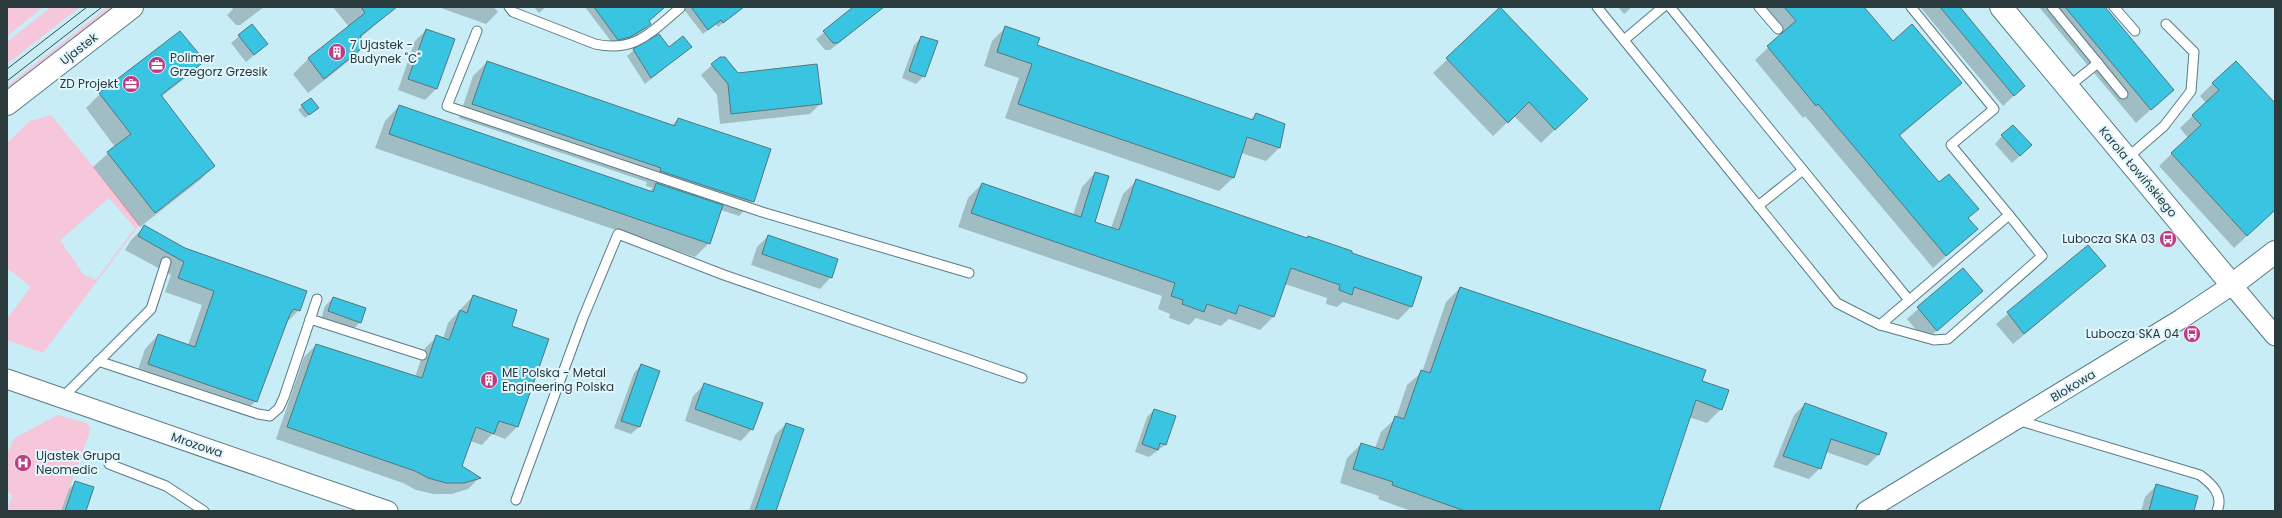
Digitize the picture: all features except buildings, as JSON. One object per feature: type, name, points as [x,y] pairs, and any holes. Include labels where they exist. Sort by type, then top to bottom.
[{"type":"street","name":"Ujastek","points":[[7,104],[132,7]]},
{"type":"street","name":"Karola Łowińskiego","points":[[2001,7],[2126,159],[2275,336]]},
{"type":"street","name":"Ujastek","points":[[7,112],[26,90]]},
{"type":"street","name":"Blokowa","points":[[1866,511],[2181,319],[2232,285],[2275,252]]},
{"type":"street","name":"Mrozowa","points":[[7,379],[388,511]]},
{"type":"lane","points":[[509,7],[513,12],[595,44],[608,47],[623,47],[647,36],[680,8]]},
{"type":"lane","points":[[1597,7],[1837,303],[1880,325],[1934,340],[1948,339],[2042,256],[1951,145],[1994,109],[1911,7]]},
{"type":"lane","points":[[1624,40],[1663,7]]},
{"type":"lane","points":[[1670,7],[1909,300]]},
{"type":"lane","points":[[1759,7],[1778,29]]},
{"type":"lane","points":[[2052,7],[2124,94]]},
{"type":"lane","points":[[2114,7],[2134,31]]},
{"type":"lane","points":[[2126,159],[2164,126],[2191,91],[2194,52],[2166,24]]},
{"type":"lane","points":[[477,31],[447,106],[762,212],[969,273]]},
{"type":"lane","points":[[2067,88],[2098,63]]},
{"type":"lane","points":[[1758,206],[1803,170]]},
{"type":"lane","points":[[1880,325],[2009,215]]},
{"type":"lane","points":[[516,500],[583,318],[618,234],[724,275],[1022,378]]},
{"type":"lane","points":[[62,398],[151,309],[166,262]]},
{"type":"lane","points":[[98,362],[258,414],[270,416],[279,408],[284,397],[317,299]]},
{"type":"lane","points":[[310,319],[422,355]]},
{"type":"lane","points":[[2017,420],[2200,475],[2211,483],[2218,493],[2219,506],[2217,511]]},
{"type":"lane","points":[[109,464],[166,486],[204,511]]},
{"type":"shaded area","points":[[7,7],[43,7],[7,36]]},
{"type":"shaded area","points":[[51,7],[80,7],[7,64],[7,42]]},
{"type":"shaded area","points":[[108,7],[114,7],[7,91],[7,86]]},
{"type":"shaded area","points":[[51,115],[140,224],[43,353],[7,340],[7,319],[31,287],[7,268],[7,143],[30,121]],"holes":[[[109,198],[135,228],[96,280],[83,274],[60,240]]]},
{"type":"shaded area","points":[[58,415],[86,423],[90,427],[89,434],[61,511],[7,511],[12,496],[7,490],[7,455],[14,438]]},
{"type":"tram line","points":[[7,69],[87,7]]},
{"type":"tram line","points":[[7,81],[102,7]]},
{"type":"place","name":"7 Ujastek - Budynek \"C\"","points":[[337,52]]},
{"type":"place","name":"Polimer Grzegorz Grzesik","points":[[157,65]]},
{"type":"place","name":"ZD Projekt","points":[[131,84]]},
{"type":"place","name":"Lubocza SKA 03","points":[[2168,239]]},
{"type":"place","name":"Lubocza SKA 04","points":[[2192,334]]},
{"type":"place","name":"ME Polska - Metal Engineering Polska","points":[[489,380]]},
{"type":"place","name":"Ujastek Grupa Neomedic","points":[[23,463]]}]
